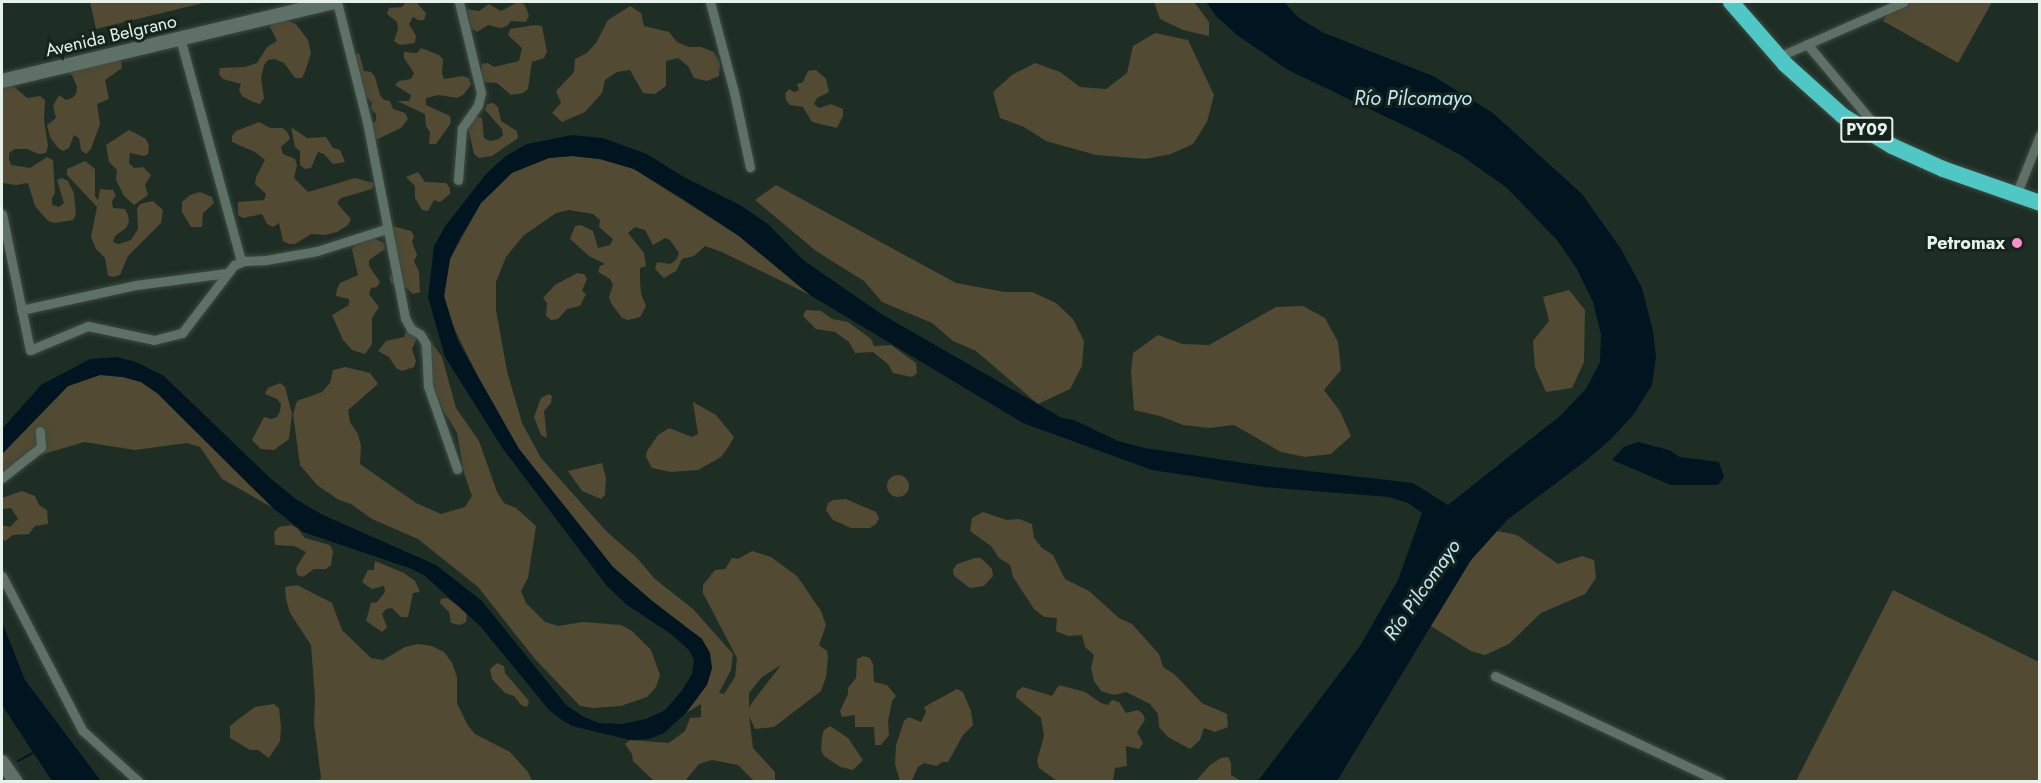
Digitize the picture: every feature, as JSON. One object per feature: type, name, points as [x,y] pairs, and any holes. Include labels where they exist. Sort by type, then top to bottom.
[{"type":"highway","name":"PY09","points":[[1731,2],[1778,57],[1843,116],[1892,146],[1943,169],[2040,203]]},
{"type":"street","name":"Avenida Belgrano","points":[[2,81],[336,2]]},
{"type":"street","points":[[336,2],[367,122],[405,318],[411,329],[420,334],[426,344],[428,386],[457,469]]},
{"type":"street","points":[[458,180],[462,128],[481,99],[459,2]]},
{"type":"street","points":[[710,2],[735,92],[750,167]]},
{"type":"street","points":[[1778,57],[1903,2]]},
{"type":"street","points":[[180,38],[240,258],[245,261]]},
{"type":"street","points":[[1807,44],[1892,146]]},
{"type":"street","points":[[2016,195],[2040,135]]},
{"type":"street","points":[[2,214],[30,350],[88,326],[154,340],[171,338],[182,333],[234,265],[245,261],[266,260],[317,250],[386,229]]},
{"type":"street","points":[[21,310],[136,285],[227,273]]},
{"type":"street","points":[[2,478],[41,447],[40,431]]},
{"type":"street","points":[[2,576],[82,730],[139,782]]},
{"type":"street","points":[[1496,676],[1720,782]]},
{"type":"street","points":[[2,762],[16,782]]},
{"type":"shaded area","points":[[90,2],[203,2],[203,3],[96,29]]},
{"type":"shaded area","points":[[406,2],[416,2],[426,13],[424,20],[413,17],[409,24],[416,36],[415,43],[400,45],[394,41],[398,29],[397,22],[387,14],[389,8],[402,7]]},
{"type":"shaded area","points":[[518,2],[524,4],[527,10],[529,16],[526,22],[511,21],[507,26],[501,28],[488,25],[477,32],[471,28],[467,9],[479,11],[489,4],[501,11]]},
{"type":"shaded area","points":[[1154,2],[1194,2],[1209,22],[1209,36],[1183,30],[1160,19]]},
{"type":"shaded area","points":[[1894,2],[1992,2],[1958,63],[1883,21]]},
{"type":"shaded area","points":[[630,6],[641,13],[644,26],[669,32],[677,42],[689,47],[701,47],[714,52],[720,64],[719,76],[707,81],[694,78],[688,66],[678,58],[666,61],[666,86],[655,94],[643,93],[630,70],[617,72],[605,80],[602,93],[585,112],[562,122],[552,113],[561,103],[556,91],[574,72],[575,59],[587,53],[596,43],[608,20]]},
{"type":"shaded area","points":[[283,19],[296,24],[308,40],[311,53],[305,72],[302,78],[295,78],[284,63],[275,59],[268,60],[264,65],[261,78],[264,98],[260,104],[253,102],[242,96],[239,90],[241,84],[223,79],[219,74],[220,68],[245,67],[257,63],[267,47],[277,41],[270,27],[270,21]]},
{"type":"shaded area","points":[[542,26],[547,52],[544,58],[532,62],[528,89],[523,93],[511,95],[497,83],[484,82],[481,76],[482,64],[488,63],[494,67],[519,61],[522,48],[508,35],[510,29]]},
{"type":"shaded area","points":[[1155,33],[1188,40],[1214,95],[1207,122],[1193,144],[1171,154],[1146,159],[1096,155],[1046,141],[1024,127],[1000,118],[993,92],[1012,75],[1035,63],[1060,72],[1080,87],[1106,89],[1127,73],[1133,46]]},
{"type":"shaded area","points":[[421,48],[443,59],[444,79],[463,76],[469,78],[471,85],[463,95],[457,98],[439,95],[426,98],[426,105],[450,116],[451,123],[436,144],[429,144],[430,132],[426,126],[425,114],[397,101],[409,101],[411,95],[395,85],[399,81],[411,79],[414,73],[404,58],[404,52],[417,53]]},
{"type":"shaded area","points":[[359,53],[364,71],[371,72],[375,77],[380,95],[384,100],[390,101],[393,109],[405,113],[408,119],[401,128],[378,139],[372,138],[370,125],[376,121],[376,114],[371,109],[372,103],[363,93],[362,80],[357,76],[353,56]]},
{"type":"shaded area","points":[[115,58],[121,61],[122,68],[105,80],[109,99],[97,104],[100,124],[91,149],[86,154],[81,150],[79,138],[74,135],[69,148],[63,151],[50,137],[47,125],[56,118],[53,106],[59,95],[66,100],[76,94],[77,87],[72,75],[62,69]]},
{"type":"shaded area","points":[[816,70],[826,79],[829,92],[817,98],[814,104],[819,108],[831,104],[843,109],[843,116],[837,128],[812,122],[803,107],[790,105],[786,100],[785,94],[789,89],[794,92],[799,90],[797,84],[803,82],[808,71]]},
{"type":"shaded area","points":[[9,82],[27,98],[40,96],[45,100],[44,120],[48,146],[46,153],[39,154],[27,149],[15,149],[9,153],[11,165],[30,168],[47,157],[53,160],[55,193],[52,205],[59,207],[64,203],[57,180],[62,178],[68,181],[74,193],[76,214],[73,220],[54,223],[48,221],[35,206],[28,183],[16,185],[2,183],[2,83]]},
{"type":"shaded area","points":[[493,103],[498,107],[501,121],[517,131],[518,138],[492,156],[479,158],[474,154],[467,123],[476,116],[482,118],[484,138],[490,141],[499,139],[503,135],[502,129],[485,110],[487,104]]},
{"type":"shaded area","points":[[259,122],[270,128],[283,128],[288,133],[290,139],[281,147],[283,154],[295,159],[297,165],[294,178],[308,192],[355,178],[374,183],[372,189],[341,198],[337,203],[351,219],[348,225],[337,232],[325,235],[311,234],[295,244],[289,244],[283,241],[279,223],[273,227],[267,224],[262,214],[243,218],[238,215],[238,202],[264,200],[266,194],[255,184],[265,160],[255,152],[232,142],[232,136],[236,131]]},
{"type":"shaded area","points":[[291,127],[307,138],[326,137],[333,148],[340,150],[345,162],[333,164],[324,154],[318,152],[311,168],[305,169],[300,165],[300,151],[295,147]]},
{"type":"shaded area","points":[[129,130],[146,139],[149,146],[148,154],[144,156],[130,153],[129,163],[134,168],[143,167],[151,175],[145,185],[148,195],[134,205],[124,196],[116,180],[117,170],[109,162],[106,145]]},
{"type":"shaded area","points":[[572,156],[600,159],[634,169],[739,236],[810,295],[705,246],[694,256],[682,259],[676,271],[664,278],[655,269],[657,262],[670,264],[676,260],[679,253],[670,240],[665,238],[653,245],[645,230],[635,227],[628,233],[644,253],[646,266],[640,268],[640,281],[641,294],[646,306],[640,317],[628,320],[622,318],[609,297],[613,285],[610,279],[598,272],[600,266],[605,264],[589,256],[570,239],[575,226],[581,225],[593,231],[598,248],[610,245],[613,239],[599,227],[600,220],[593,214],[569,210],[556,213],[523,236],[506,257],[496,282],[496,310],[507,371],[522,423],[541,458],[607,532],[637,558],[655,579],[693,609],[733,654],[731,670],[719,693],[724,694],[735,677],[737,658],[703,593],[703,585],[715,570],[725,569],[732,558],[738,559],[752,551],[771,557],[797,576],[821,611],[826,625],[819,645],[827,651],[828,657],[826,677],[821,691],[774,727],[755,729],[749,716],[753,748],[775,772],[775,781],[754,781],[738,765],[712,760],[699,764],[685,781],[654,781],[633,761],[632,754],[625,744],[630,740],[669,743],[685,731],[690,718],[701,717],[701,704],[686,713],[707,684],[712,668],[651,600],[613,567],[519,449],[490,401],[448,316],[444,296],[450,259],[481,203],[512,172],[549,158]],"holes":[[[781,665],[749,708],[749,693],[762,677]]]},
{"type":"shaded area","points":[[85,161],[95,169],[95,196],[98,200],[100,189],[113,190],[116,196],[112,201],[113,208],[125,209],[128,215],[129,222],[126,228],[115,236],[113,242],[119,244],[131,240],[138,229],[137,209],[140,204],[153,201],[163,210],[161,223],[128,256],[120,275],[114,277],[108,276],[105,258],[96,249],[91,237],[97,207],[67,175],[67,169]]},
{"type":"shaded area","points":[[418,172],[425,182],[446,183],[450,188],[450,194],[440,202],[434,200],[428,211],[422,210],[415,198],[415,186],[406,177]]},
{"type":"shaded area","points":[[776,185],[956,283],[1005,292],[1032,292],[1056,303],[1073,319],[1084,341],[1082,366],[1070,389],[1038,404],[976,351],[953,341],[932,323],[882,302],[864,281],[816,251],[755,200]]},
{"type":"shaded area","points":[[200,192],[212,197],[214,203],[203,213],[202,227],[191,227],[182,212],[182,202],[190,195]]},
{"type":"shaded area","points":[[392,226],[411,231],[414,236],[412,242],[417,255],[414,261],[419,272],[420,292],[413,294],[405,287],[392,284],[389,278],[396,269],[386,229]]},
{"type":"shaded area","points":[[373,238],[384,243],[385,249],[369,260],[369,266],[380,282],[377,287],[371,288],[369,294],[379,307],[372,318],[372,344],[365,354],[352,350],[343,340],[332,315],[349,305],[349,299],[336,296],[340,283],[358,275],[352,250],[355,244]]},
{"type":"shaded area","points":[[577,273],[584,274],[587,279],[582,291],[586,294],[580,306],[567,309],[558,319],[551,320],[546,316],[547,303],[543,298],[555,285]]},
{"type":"shaded area","points":[[1569,290],[1585,310],[1584,362],[1572,388],[1546,392],[1535,367],[1533,341],[1549,321],[1543,297]]},
{"type":"shaded area","points":[[1303,306],[1325,318],[1338,342],[1341,370],[1324,390],[1340,411],[1351,436],[1331,454],[1305,457],[1281,452],[1234,425],[1209,428],[1183,425],[1160,416],[1134,410],[1131,372],[1133,353],[1158,335],[1182,344],[1209,345],[1276,307]]},
{"type":"shaded area","points":[[806,310],[821,311],[832,319],[848,322],[871,339],[874,346],[891,345],[916,363],[917,373],[912,377],[893,373],[888,364],[873,352],[855,353],[849,342],[835,332],[816,329],[803,316]]},
{"type":"shaded area","points":[[415,323],[417,338],[412,349],[416,361],[414,367],[402,371],[396,368],[389,357],[378,351],[386,341],[404,337],[409,324]]},
{"type":"shaded area","points":[[422,340],[434,346],[442,357],[456,408],[479,441],[497,492],[504,503],[516,508],[536,526],[528,578],[521,591],[526,603],[545,622],[558,626],[583,622],[621,625],[632,631],[651,650],[660,675],[656,687],[647,697],[621,706],[593,708],[580,706],[535,659],[478,587],[418,539],[372,519],[317,485],[300,465],[293,414],[297,401],[322,392],[330,383],[333,370],[345,367],[370,373],[378,384],[348,410],[350,422],[358,434],[361,446],[360,464],[416,503],[441,514],[465,507],[472,496],[464,473],[457,433],[444,412],[420,352]]},
{"type":"shaded area","points":[[100,375],[123,377],[141,382],[157,393],[273,508],[222,479],[200,447],[187,443],[135,450],[84,442],[30,458],[2,475],[2,454],[68,386]]},
{"type":"shaded area","points":[[280,383],[285,387],[292,414],[289,439],[274,450],[261,449],[252,440],[264,417],[271,419],[277,417],[281,404],[277,399],[265,394],[268,388]]},
{"type":"shaded area","points":[[549,394],[552,396],[551,403],[544,411],[547,438],[541,435],[534,417],[541,398]]},
{"type":"shaded area","points":[[693,402],[716,415],[734,437],[729,446],[721,457],[698,470],[671,472],[652,468],[646,457],[647,451],[658,435],[669,428],[692,437],[698,434]]},
{"type":"shaded area","points":[[602,463],[606,478],[605,495],[601,499],[582,491],[568,471]]},
{"type":"shaded area","points":[[898,475],[906,478],[909,486],[906,494],[898,497],[890,494],[887,486],[890,478]]},
{"type":"shaded area","points":[[22,491],[35,496],[39,505],[47,510],[48,524],[35,526],[29,534],[13,535],[5,541],[2,539],[2,525],[10,527],[18,519],[11,508],[2,509],[2,498]]},
{"type":"shaded area","points":[[846,499],[876,512],[879,518],[876,524],[870,528],[851,528],[833,520],[826,510],[828,503],[833,500]]},
{"type":"shaded area","points":[[983,512],[1007,520],[1019,519],[1032,524],[1034,538],[1042,548],[1053,555],[1065,579],[1089,591],[1119,618],[1132,624],[1159,654],[1163,667],[1174,674],[1202,703],[1227,714],[1228,727],[1215,732],[1204,728],[1200,740],[1190,749],[1168,737],[1159,727],[1158,714],[1150,704],[1126,692],[1114,695],[1101,691],[1094,681],[1091,668],[1094,655],[1085,647],[1082,635],[1068,636],[1056,631],[1057,618],[1044,617],[1034,609],[1013,577],[1010,565],[999,558],[991,546],[970,531],[972,518]]},
{"type":"shaded area","points":[[291,525],[297,528],[305,538],[330,545],[333,551],[331,565],[326,569],[314,569],[303,577],[297,575],[296,568],[306,552],[294,546],[275,545],[274,532],[279,527]]},
{"type":"shaded area","points":[[1497,531],[1517,535],[1558,564],[1582,556],[1594,560],[1596,578],[1585,594],[1541,613],[1509,644],[1485,655],[1471,651],[1429,625],[1471,560]]},
{"type":"shaded area","points":[[981,558],[992,569],[993,576],[984,586],[970,588],[954,576],[953,570],[957,564]]},
{"type":"shaded area","points":[[375,561],[404,573],[415,581],[420,592],[413,593],[408,617],[401,617],[392,608],[386,609],[382,614],[387,627],[382,632],[366,621],[371,603],[377,602],[385,592],[384,586],[372,589],[362,582],[368,570],[374,570]]},
{"type":"shaded area","points":[[297,585],[332,603],[342,630],[371,658],[383,660],[405,647],[418,644],[432,646],[444,652],[452,663],[457,677],[457,703],[467,724],[475,734],[510,752],[528,772],[532,781],[318,781],[321,778],[314,723],[315,698],[311,645],[290,613],[286,599],[285,587]]},
{"type":"shaded area","points":[[1893,590],[2039,662],[2039,781],[1796,781]]},
{"type":"shaded area","points":[[447,598],[467,612],[466,622],[460,625],[451,623],[449,612],[440,603],[441,599]]},
{"type":"shaded area","points":[[863,656],[870,658],[873,664],[874,682],[887,685],[896,696],[892,701],[888,721],[889,735],[881,745],[875,745],[874,727],[855,727],[855,715],[842,717],[840,711],[848,694],[848,688],[856,678],[857,659]]},
{"type":"shaded area","points":[[497,663],[504,666],[505,673],[529,701],[527,707],[521,705],[514,696],[505,693],[492,679],[490,669]]},
{"type":"shaded area","points":[[1059,685],[1085,692],[1108,705],[1112,700],[1119,702],[1126,713],[1138,710],[1143,714],[1145,720],[1137,732],[1143,743],[1139,749],[1126,746],[1127,766],[1115,768],[1113,781],[1057,781],[1039,768],[1037,761],[1044,736],[1041,718],[1016,697],[1017,691],[1023,687],[1052,696]]},
{"type":"shaded area","points":[[957,689],[963,692],[971,711],[973,725],[963,735],[948,762],[942,762],[937,766],[924,763],[918,767],[912,780],[900,781],[895,764],[896,745],[904,721],[909,717],[921,722],[926,712],[924,707]]},
{"type":"shaded area","points":[[274,704],[279,708],[280,741],[269,758],[258,750],[250,750],[230,738],[230,726],[240,718],[255,707]]},
{"type":"shaded area","points":[[830,726],[848,738],[863,760],[853,770],[840,767],[824,756],[821,750],[822,736],[824,730]]},
{"type":"shaded area","points":[[1228,757],[1231,763],[1231,775],[1241,781],[1196,781],[1210,765],[1221,758]]},
{"type":"water","name":"Río Pilcomayo","points":[[1206,2],[1284,2],[1299,18],[1322,32],[1433,76],[1493,113],[1582,194],[1621,249],[1642,288],[1653,331],[1656,357],[1652,385],[1634,414],[1610,440],[1583,463],[1507,520],[1471,560],[1337,781],[1258,781],[1360,646],[1398,580],[1422,513],[1408,503],[1389,497],[1263,487],[1152,470],[1023,423],[810,295],[739,236],[686,201],[634,169],[600,159],[572,156],[549,158],[512,173],[481,203],[459,240],[450,259],[444,296],[458,341],[519,449],[613,567],[702,639],[710,653],[712,668],[707,685],[686,713],[664,733],[649,739],[630,740],[572,726],[562,720],[549,710],[480,626],[425,576],[412,569],[303,532],[273,508],[157,393],[141,382],[123,377],[100,375],[68,386],[2,454],[2,429],[41,385],[90,359],[117,357],[136,362],[164,376],[270,478],[297,500],[323,515],[436,565],[482,601],[566,705],[584,717],[599,723],[622,724],[646,719],[665,710],[681,692],[692,674],[694,660],[689,650],[671,634],[627,605],[607,586],[503,449],[445,357],[428,297],[434,246],[446,225],[486,174],[506,156],[527,144],[572,135],[603,138],[647,154],[682,176],[740,205],[768,224],[803,260],[883,315],[1062,418],[1074,420],[1118,441],[1145,448],[1265,466],[1413,483],[1448,505],[1560,416],[1586,389],[1600,362],[1601,334],[1593,302],[1577,269],[1557,240],[1507,188],[1462,156],[1422,134],[1288,70],[1237,35],[1216,16]]},
{"type":"water","points":[[1638,442],[1669,450],[1680,457],[1719,462],[1724,477],[1718,485],[1671,485],[1612,460],[1624,447]]},
{"type":"water","points":[[2,622],[25,680],[101,781],[52,781],[2,705]]},
{"type":"waterway","points":[[18,761],[36,751]]},
{"type":"place","name":"Petromax","points":[[2017,243]]}]
